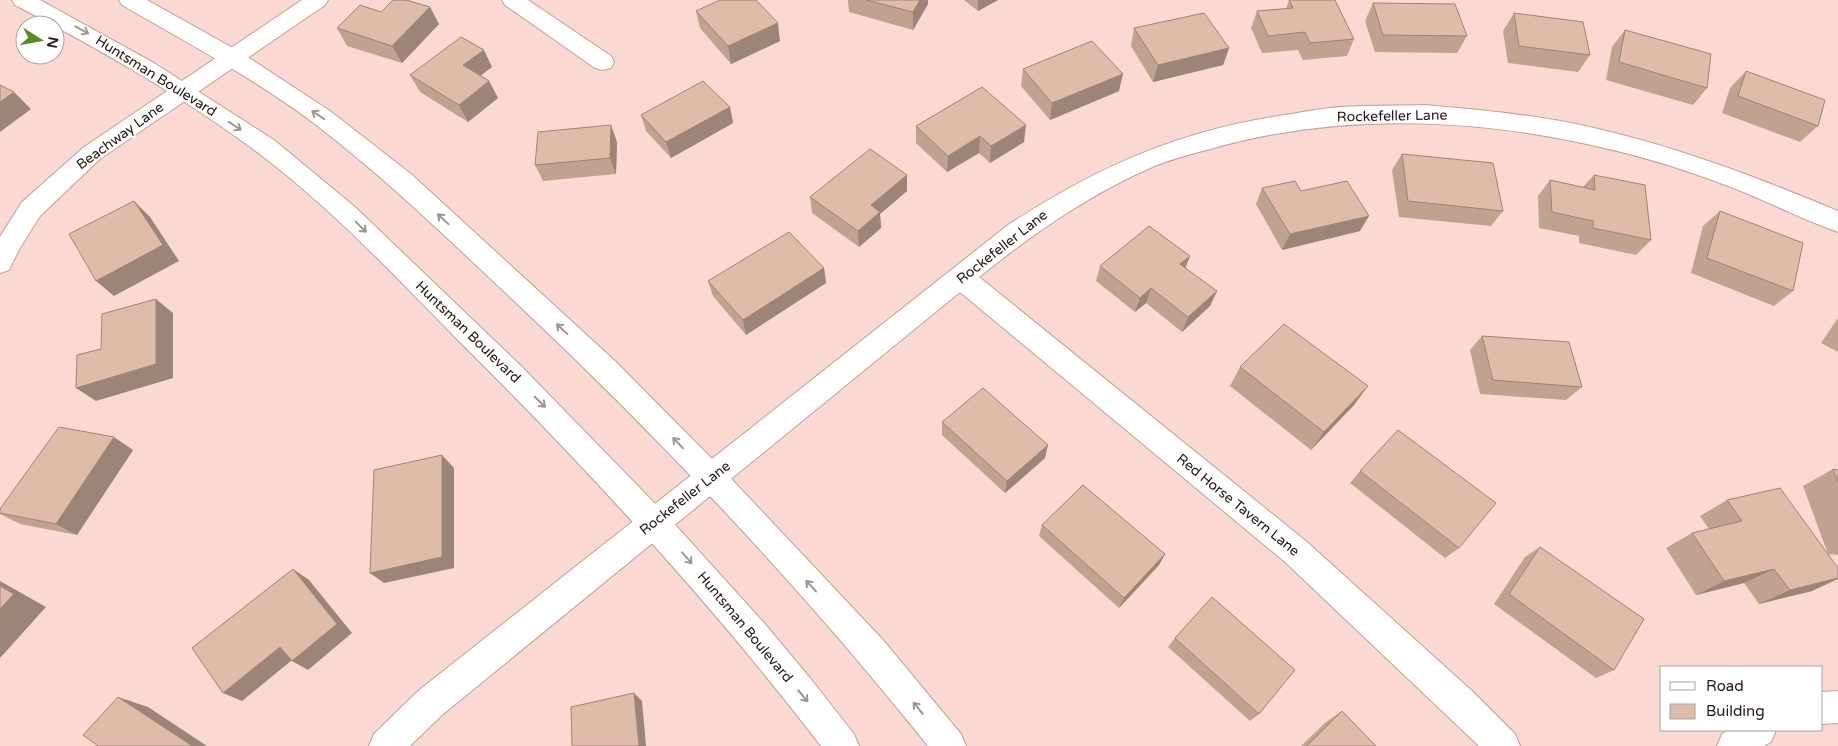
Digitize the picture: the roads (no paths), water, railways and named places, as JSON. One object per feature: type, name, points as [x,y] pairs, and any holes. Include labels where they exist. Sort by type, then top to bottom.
[{"type":"street","name":"Huntsman Boulevard","points":[[23,0],[81,29],[183,91],[273,151],[350,217],[550,412],[684,555],[811,705],[842,746]]},
{"type":"street","points":[[130,0],[232,58],[322,117],[402,181],[605,369],[712,478],[872,651],[949,746]]},
{"type":"street","name":"Beachway Lane","points":[[0,263],[9,244],[31,210],[92,153],[317,0]]},
{"type":"street","points":[[513,0],[603,62]]},
{"type":"street","name":"Rockefeller Lane","points":[[386,746],[430,703],[1017,232],[1093,184],[1168,151],[1248,129],[1340,116],[1419,113],[1509,120],[1596,136],[1662,153],[1723,173],[1838,222]]},
{"type":"street","name":"Red Horse Tavern Lane","points":[[961,278],[1296,552],[1460,703],[1503,746]]},
{"type":"street","points":[[1823,708],[1838,707]]},
{"type":"street","points":[[1734,746],[1757,731]]}]
